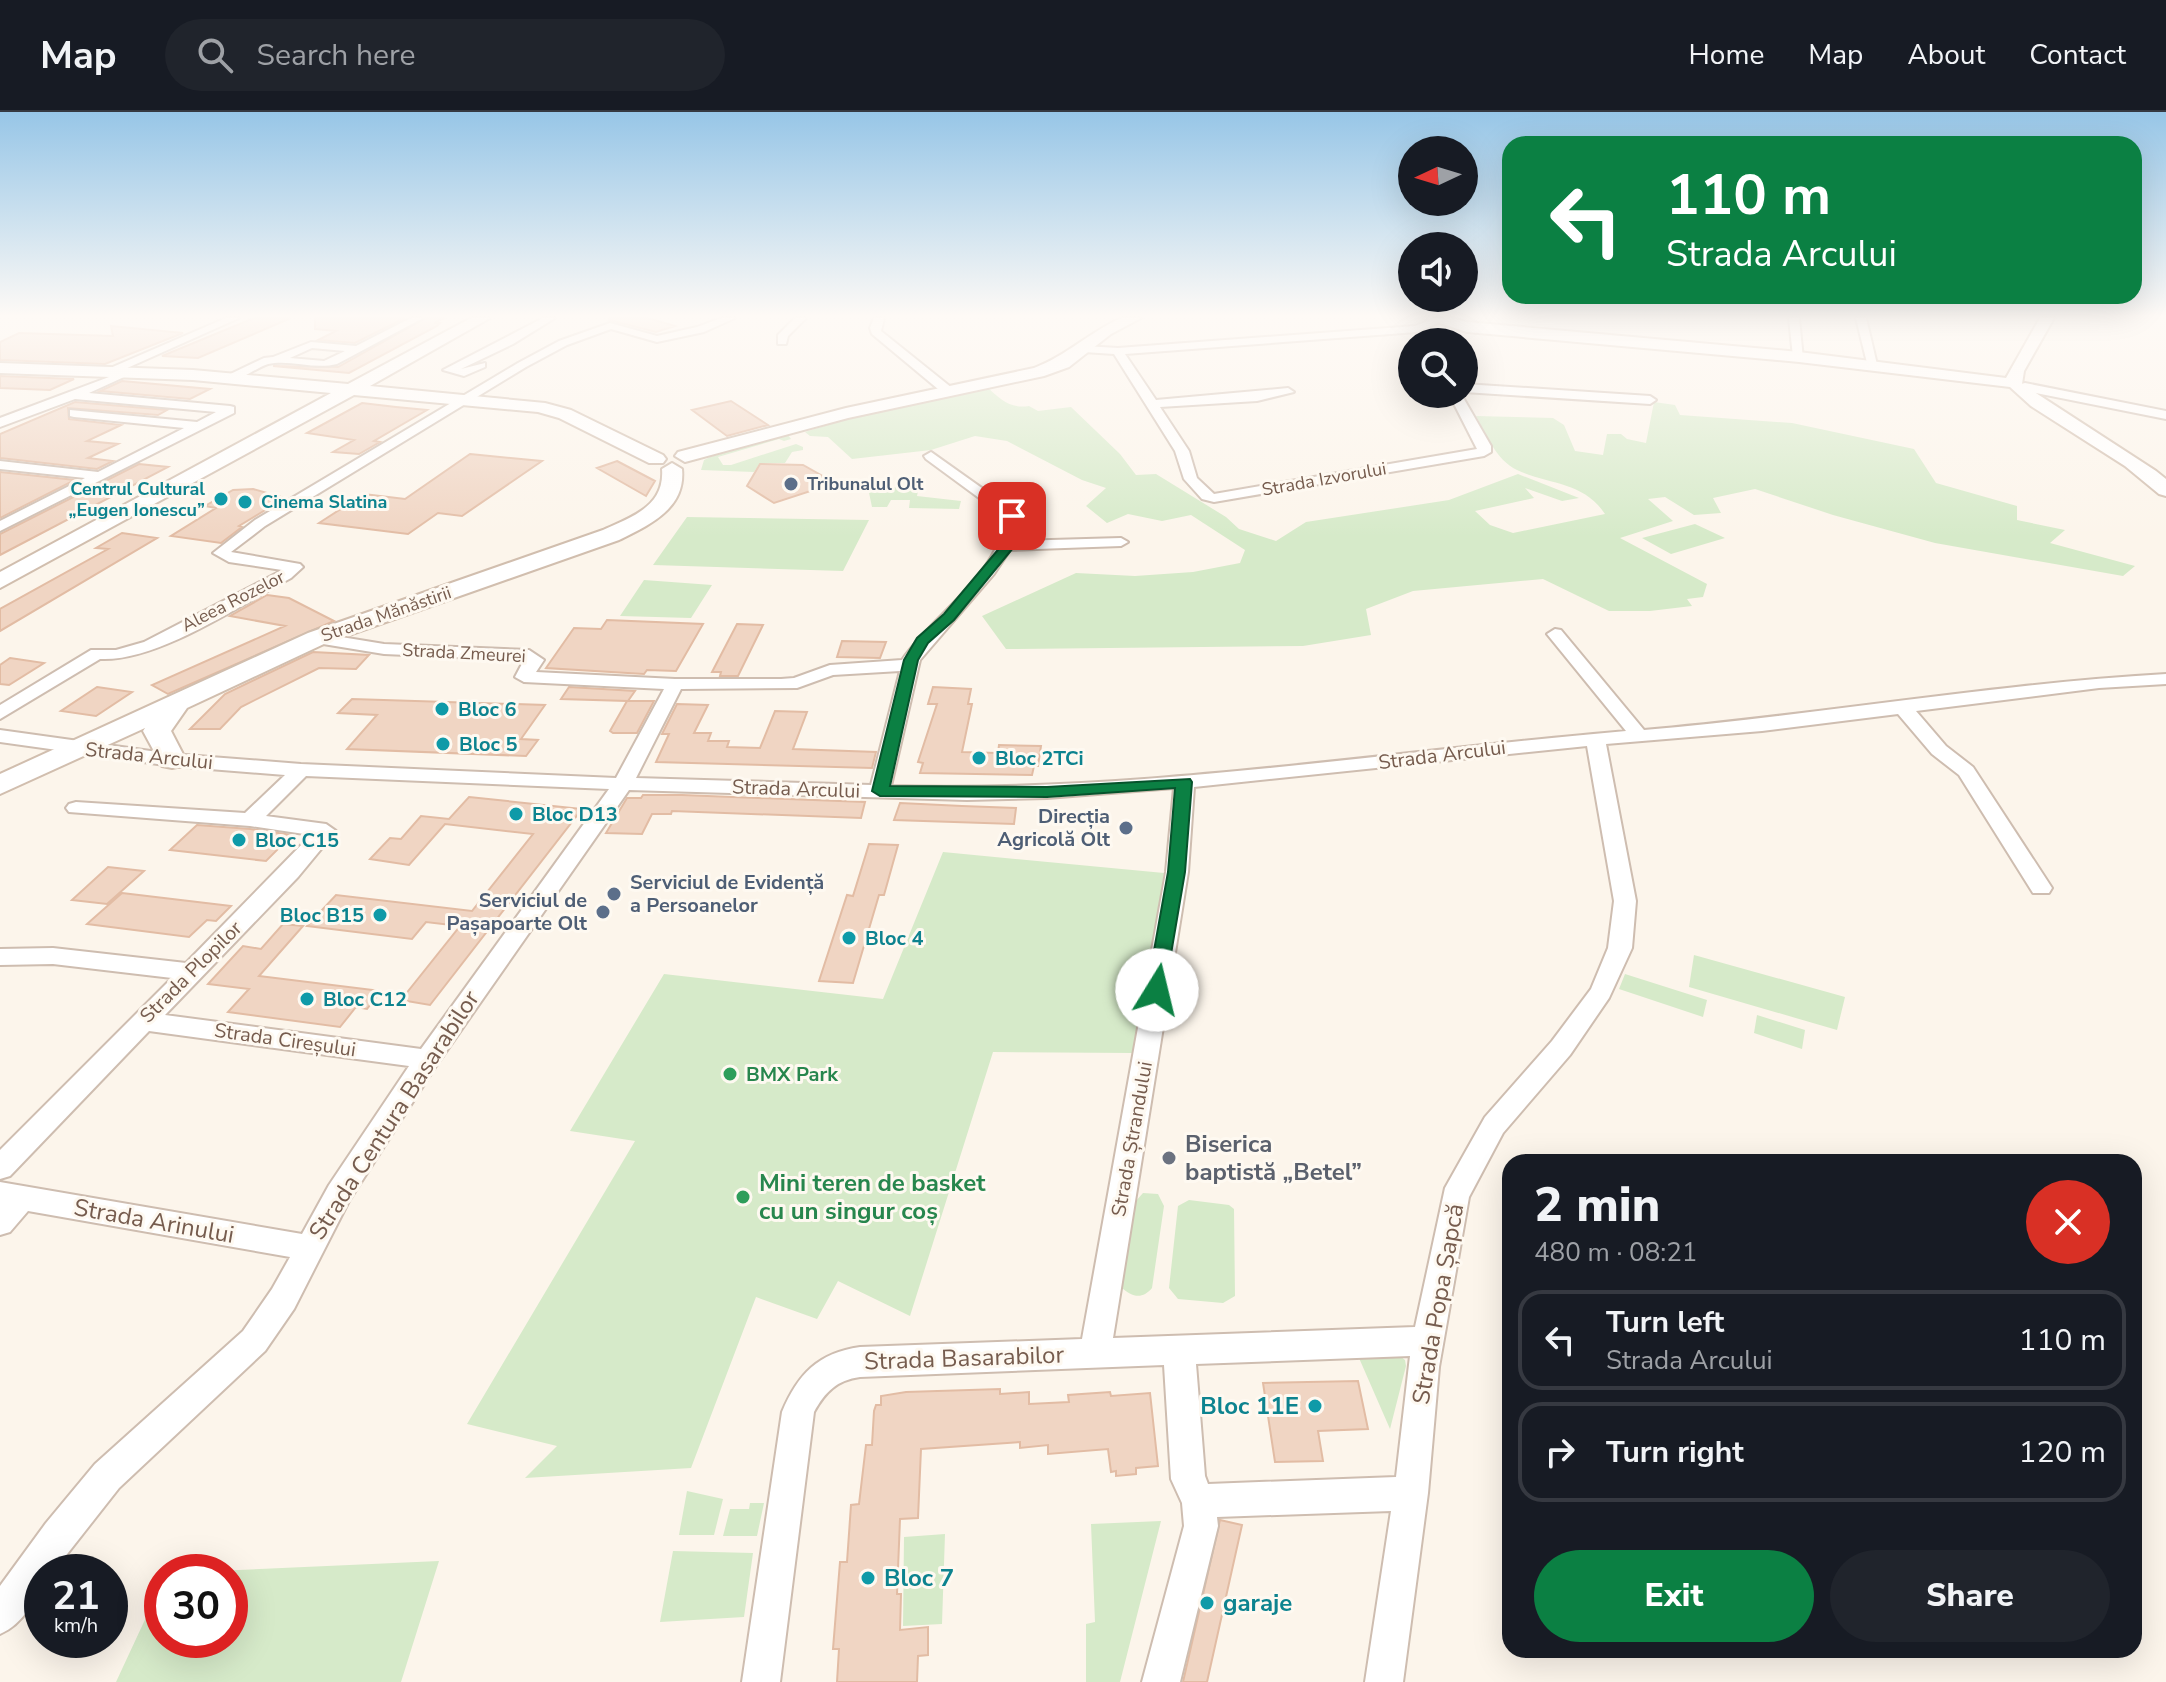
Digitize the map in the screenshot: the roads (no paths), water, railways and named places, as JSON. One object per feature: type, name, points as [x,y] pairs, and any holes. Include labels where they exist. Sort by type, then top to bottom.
[{"type":"street","points":[[0,423],[38,406],[88,391]]},
{"type":"street","points":[[0,568],[343,391]]},
{"type":"street","points":[[0,581],[343,391]]},
{"type":"street","points":[[359,391],[554,410],[671,461],[810,422],[947,391]]},
{"type":"street","name":"Aleea Rozelor","points":[[0,713],[97,654],[116,655],[150,646],[293,570],[295,567],[289,564],[229,557],[221,553],[260,523],[483,391]]},
{"type":"street","name":"Strada Izvorului","points":[[1144,391],[1182,451],[1191,479],[1207,496],[1214,498],[1484,452],[1484,446],[1463,408]]},
{"type":"street","points":[[1515,391],[1650,400]]},
{"type":"street","points":[[2023,391],[2049,411],[2126,456],[2166,490]]},
{"type":"street","points":[[2042,391],[2166,415]]},
{"type":"street","points":[[1152,404],[1288,392]]},
{"type":"street","points":[[0,527],[230,410],[78,396]]},
{"type":"street","points":[[2135,410],[2166,422]]},
{"type":"street","points":[[74,413],[199,426]]},
{"type":"street","points":[[880,791],[910,665],[922,641],[949,617],[1008,546],[1012,516],[931,456]]},
{"type":"street","name":"Strada Mănăstirii","points":[[0,785],[317,638],[611,535],[656,511],[665,501],[674,484],[671,461]]},
{"type":"street","points":[[0,465],[101,476]]},
{"type":"street","points":[[1008,546],[1121,542]]},
{"type":"street","points":[[1555,634],[1639,735]]},
{"type":"street","name":"Strada Zmeurei","points":[[317,638],[384,649],[535,657],[524,677],[675,684],[797,683],[830,670],[910,665]]},
{"type":"street","name":"Strada Arcului","points":[[0,736],[172,760],[301,770],[623,784],[1047,792],[1184,782],[1595,738],[1762,725],[2099,683],[2166,679]]},
{"type":"street","points":[[623,784],[675,684]]},
{"type":"street","points":[[172,760],[157,731],[162,720],[178,702]]},
{"type":"street","points":[[1902,707],[1939,750],[1966,771],[2041,888]]},
{"type":"street","name":"Strada Popa Șapcă","points":[[1384,1682],[1411,1493],[1427,1341],[1455,1196],[1494,1125],[1561,1048],[1601,992],[1620,948],[1625,901],[1595,738]]},
{"type":"street","points":[[250,820],[301,770]]},
{"type":"street","name":"Strada Ștrandului","points":[[1095,1353],[1177,872],[1184,782]]},
{"type":"street","name":"Strada Centura Basarabilor","points":[[0,1616],[58,1535],[107,1476],[254,1341],[283,1299],[339,1193],[427,1059],[623,784]]},
{"type":"street","name":"Strada Plopilor","points":[[0,1168],[283,880],[326,831],[250,820],[76,808]]},
{"type":"street","points":[[0,958],[53,956],[190,972]]},
{"type":"street","name":"Strada Cireșului","points":[[142,1021],[427,1059]]},
{"type":"street","points":[[0,1223],[11,1196]]},
{"type":"street","name":"Strada Arinului","points":[[11,1196],[308,1248]]},
{"type":"street","name":"Strada Basarabilor","points":[[761,1682],[798,1412],[811,1387],[835,1367],[860,1362],[1427,1341]]},
{"type":"street","points":[[1161,1682],[1201,1526],[1199,1501],[1188,1479],[1179,1350]]},
{"type":"street","points":[[1199,1501],[1411,1493]]},
{"type":"place","name":"Tribunalul Olt","points":[[791,484]]},
{"type":"place","name":"Centrul Cultural „Eugen Ionescu”","points":[[221,499]]},
{"type":"place","name":"Cinema Slatina","points":[[245,502]]},
{"type":"place","name":"Bloc 6","points":[[442,709]]},
{"type":"place","name":"Bloc 5","points":[[443,744]]},
{"type":"place","name":"Bloc 2TCi","points":[[979,758]]},
{"type":"place","name":"Bloc D13","points":[[516,814]]},
{"type":"place","name":"Direcția Agricolă Olt","points":[[1126,828]]},
{"type":"place","name":"Bloc C15","points":[[239,840]]},
{"type":"place","name":"Serviciul de Evidență a Persoanelor","points":[[614,894]]},
{"type":"place","name":"Serviciul de Pașapoarte Olt","points":[[603,912]]},
{"type":"place","name":"Bloc B15","points":[[380,915]]},
{"type":"place","name":"Bloc 4","points":[[849,938]]},
{"type":"place","name":"Bloc C12","points":[[307,999]]},
{"type":"place","name":"BMX Park","points":[[730,1074]]},
{"type":"place","name":"Biserica baptistă „Betel”","points":[[1169,1158]]},
{"type":"place","name":"Mini teren de basket cu un singur coș","points":[[743,1197]]},
{"type":"place","name":"Bloc 11E","points":[[1315,1406]]},
{"type":"place","name":"Bloc 7","points":[[868,1578]]},
{"type":"place","name":"garaje","points":[[1207,1603]]}]
